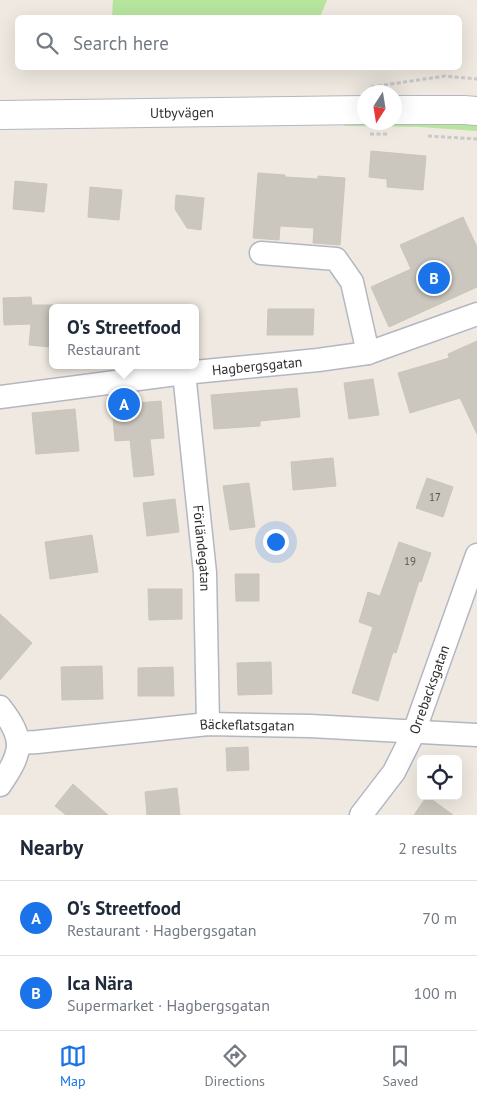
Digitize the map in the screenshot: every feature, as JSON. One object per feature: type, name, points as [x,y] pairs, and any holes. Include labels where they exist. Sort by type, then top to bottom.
[{"type":"street","name":"Utbyvägen","points":[[0,116],[357,110]]},
{"type":"street","points":[[402,110],[477,111]]},
{"type":"street","points":[[261,253],[336,259],[352,282],[368,353]]},
{"type":"street","name":"Hagbergsgatan","points":[[0,397],[368,353],[477,314]]},
{"type":"street","name":"Förländegatan","points":[[184,374],[205,573],[208,724]]},
{"type":"street","name":"Orrebacksgatan","points":[[361,815],[394,772],[414,732],[477,554]]},
{"type":"street","points":[[0,707],[15,728],[18,743],[16,757],[11,770],[0,785]]},
{"type":"street","name":"Bäckeflatsgatan","points":[[18,743],[208,724],[310,726],[477,735]]},
{"type":"green space","points":[[113,0],[327,0],[321,15],[112,15]]},
{"type":"green space","points":[[357,123],[357,126],[345,126],[341,124]]},
{"type":"green space","points":[[402,123],[477,123],[477,131],[402,127]]},
{"type":"building","points":[[371,151],[426,156],[423,190],[387,187],[387,179],[369,177]]},
{"type":"building","points":[[258,173],[318,179],[318,176],[345,178],[340,245],[313,243],[314,228],[280,226],[279,240],[253,238]]},
{"type":"building","points":[[15,181],[47,184],[44,212],[13,209]]},
{"type":"building","points":[[90,187],[122,190],[119,220],[88,217]]},
{"type":"building","points":[[176,195],[204,198],[201,230],[187,228],[175,209]]},
{"type":"building","points":[[463,217],[477,247],[477,287],[389,327],[371,287],[411,269],[400,245]]},
{"type":"building","points":[[31,297],[32,305],[49,305],[49,347],[29,345],[31,324],[4,325],[3,298]]},
{"type":"building","points":[[268,309],[314,309],[313,335],[267,335]]},
{"type":"building","points":[[477,341],[477,434],[460,398],[410,413],[398,373],[449,358],[448,354]]},
{"type":"building","points":[[373,379],[379,415],[349,419],[344,383]]},
{"type":"building","points":[[297,388],[300,417],[260,421],[260,426],[214,429],[211,395]]},
{"type":"building","points":[[161,401],[164,438],[150,439],[154,475],[134,477],[130,440],[115,441],[112,405]]},
{"type":"building","points":[[75,409],[79,451],[36,454],[32,413]]},
{"type":"building","points":[[333,458],[336,486],[293,490],[291,462]]},
{"type":"building","points":[[427,478],[453,487],[443,517],[416,508]]},
{"type":"building","points":[[249,483],[255,527],[230,530],[223,486]]},
{"type":"building","points":[[175,499],[179,532],[147,536],[143,503]]},
{"type":"building","points":[[92,535],[98,572],[50,579],[45,542]]},
{"type":"building","points":[[399,542],[431,553],[421,582],[419,581],[396,653],[393,652],[378,701],[352,693],[373,627],[359,622],[368,592],[380,596]]},
{"type":"building","points":[[235,574],[259,574],[259,601],[236,601]]},
{"type":"building","points":[[148,589],[182,589],[182,619],[149,620]]},
{"type":"building","points":[[0,614],[32,643],[0,680]]},
{"type":"building","points":[[271,662],[272,694],[238,695],[237,663]]},
{"type":"building","points":[[102,666],[103,699],[62,700],[61,667]]},
{"type":"building","points":[[173,667],[174,696],[138,696],[138,668]]},
{"type":"building","points":[[248,747],[249,770],[227,771],[226,748]]},
{"type":"building","points":[[73,784],[108,815],[66,815],[55,806]]},
{"type":"building","points":[[177,788],[180,815],[147,815],[145,792]]},
{"type":"building","points":[[424,800],[432,800],[453,815],[414,815]]},
{"type":"place","name":"Ica Nära","points":[[434,278]]},
{"type":"place","name":"O's Streetfood","points":[[124,404]]}]
